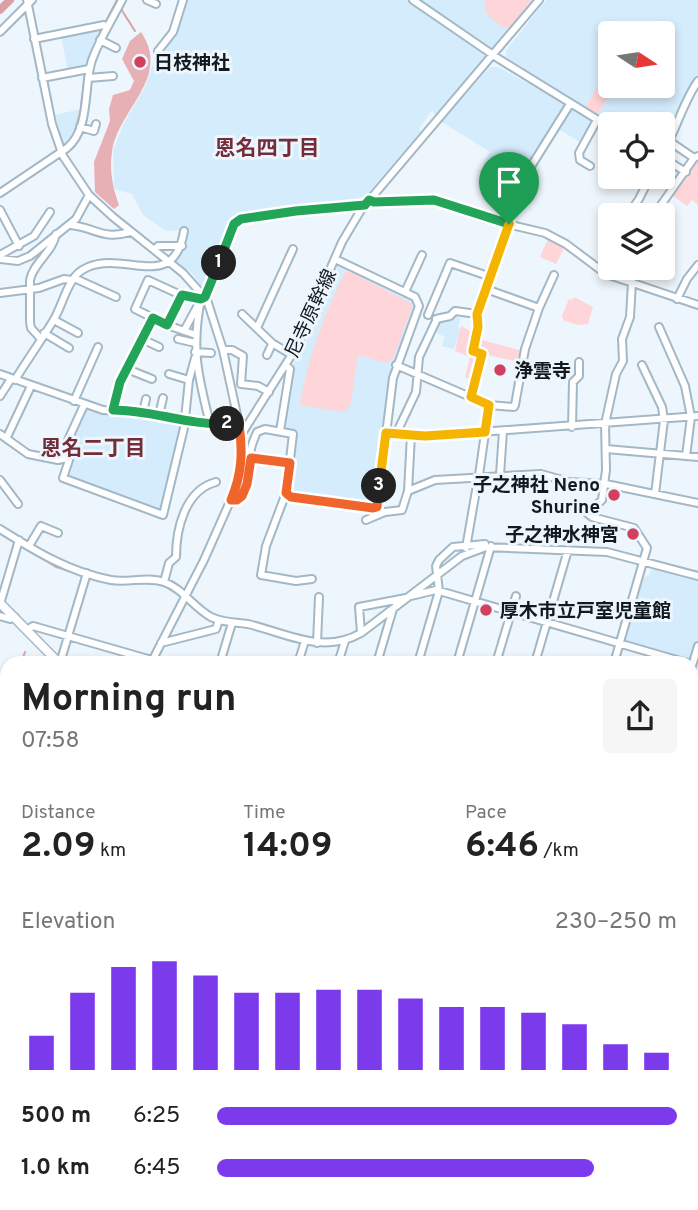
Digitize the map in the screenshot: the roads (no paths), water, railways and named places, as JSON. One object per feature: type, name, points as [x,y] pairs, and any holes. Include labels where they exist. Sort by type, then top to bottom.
[{"type":"main road","points":[[0,603],[53,656]]},
{"type":"street","points":[[0,192],[72,144],[80,127],[89,69],[100,40],[122,0]]},
{"type":"street","points":[[158,51],[173,32],[183,0]]},
{"type":"street","points":[[413,0],[493,56],[597,120],[579,153],[579,158],[590,166]]},
{"type":"street","name":"尼寺原幹線","points":[[241,435],[292,355],[347,234],[367,203],[539,0]]},
{"type":"street","points":[[0,32],[29,2]]},
{"type":"street","points":[[29,2],[42,78],[61,152],[89,195],[192,282],[213,313],[239,424],[242,467],[231,500],[154,656]]},
{"type":"street","points":[[34,39],[104,25],[107,27]]},
{"type":"street","points":[[100,40],[116,48]]},
{"type":"street","points":[[42,78],[89,69]]},
{"type":"street","points":[[88,78],[110,76]]},
{"type":"street","points":[[675,127],[690,92],[698,81]]},
{"type":"street","points":[[690,92],[698,97]]},
{"type":"street","points":[[471,397],[482,356],[473,351],[478,327],[477,314],[509,224],[518,186],[570,104]]},
{"type":"street","points":[[80,127],[95,127],[90,139]]},
{"type":"street","points":[[663,203],[696,157],[675,145]]},
{"type":"street","points":[[675,165],[686,172]]},
{"type":"street","points":[[0,257],[24,259],[71,225],[82,212],[89,195]]},
{"type":"street","points":[[184,331],[202,300],[234,224],[241,219],[374,202],[434,200],[545,233],[566,244],[606,274],[698,305]]},
{"type":"street","points":[[0,210],[19,246]]},
{"type":"street","points":[[0,257],[34,236],[50,212]]},
{"type":"street","points":[[71,225],[82,226],[104,236],[131,232]]},
{"type":"street","points":[[0,396],[54,320],[73,279],[83,269],[109,262],[148,267],[169,262],[182,246],[184,231]]},
{"type":"street","points":[[55,234],[49,250],[31,274],[30,322],[31,328],[42,336],[69,348]]},
{"type":"street","points":[[154,250],[158,246],[182,246]]},
{"type":"street","points":[[257,328],[293,249]]},
{"type":"street","points":[[405,292],[422,256]]},
{"type":"street","points":[[286,493],[291,497],[377,507],[396,365],[418,310],[417,300],[335,259]]},
{"type":"street","points":[[428,315],[450,263],[491,277]]},
{"type":"street","points":[[677,299],[698,265]]},
{"type":"street","points":[[396,365],[489,405],[515,405],[525,350],[554,275]]},
{"type":"street","points":[[0,293],[31,290],[64,279],[73,279],[116,297]]},
{"type":"street","points":[[195,335],[135,309],[148,280],[182,295],[202,300]]},
{"type":"street","points":[[616,656],[647,548],[636,530],[592,517],[587,513],[601,502],[605,484],[605,424],[616,374],[623,361],[622,339],[630,317],[631,282]]},
{"type":"street","points":[[486,289],[539,308]]},
{"type":"street","points":[[167,325],[182,295]]},
{"type":"street","points":[[202,300],[195,335],[195,355],[210,425]]},
{"type":"street","points":[[418,310],[437,319],[450,316],[455,311],[477,314]]},
{"type":"street","points":[[242,314],[272,344],[292,355]]},
{"type":"street","points":[[113,410],[120,382],[153,318]]},
{"type":"street","points":[[396,433],[416,392],[419,357],[437,319]]},
{"type":"street","points":[[54,320],[78,333]]},
{"type":"street","points":[[659,327],[685,386],[694,417],[686,456]]},
{"type":"street","points":[[142,339],[159,347]]},
{"type":"street","points":[[178,339],[195,343]]},
{"type":"street","points":[[267,355],[272,344]]},
{"type":"street","points":[[74,401],[98,347]]},
{"type":"street","points":[[223,350],[243,356],[241,384],[258,386],[270,392]]},
{"type":"street","points":[[195,355],[211,353]]},
{"type":"street","points":[[84,405],[63,451],[67,458],[63,478],[163,515],[184,428],[189,380],[195,355]]},
{"type":"street","points":[[572,427],[573,382],[579,376],[579,362]]},
{"type":"street","points":[[642,365],[663,407],[664,420],[655,494]]},
{"type":"street","points":[[281,430],[290,372],[286,366]]},
{"type":"street","points":[[127,369],[148,378]]},
{"type":"street","points":[[0,374],[103,410],[142,412],[210,425],[239,424]]},
{"type":"street","points":[[169,374],[189,380]]},
{"type":"street","points":[[7,438],[31,386]]},
{"type":"street","points":[[159,415],[163,398]]},
{"type":"street","points":[[142,412],[145,399]]},
{"type":"street","points":[[467,553],[466,544],[489,405]]},
{"type":"street","points":[[386,433],[411,435],[503,432],[694,417]]},
{"type":"street","points":[[231,500],[237,500],[244,493],[251,447],[257,432],[265,429],[293,434],[286,493],[266,546],[261,575],[296,581],[312,579]]},
{"type":"street","points":[[500,475],[503,432]]},
{"type":"street","points":[[0,434],[28,454],[58,460],[67,458]]},
{"type":"street","points":[[366,520],[385,512],[402,510],[408,491],[411,435]]},
{"type":"street","points":[[606,449],[698,457]]},
{"type":"street","points":[[251,458],[290,463]]},
{"type":"street","points":[[408,491],[428,481],[541,474],[569,482],[605,484],[698,503]]},
{"type":"street","points":[[0,480],[15,503]]},
{"type":"street","points":[[164,582],[169,563],[176,557],[186,509],[194,493],[201,487],[216,482]]},
{"type":"street","points":[[29,546],[41,526],[58,533]]},
{"type":"street","points":[[0,529],[56,563],[111,580],[164,582],[205,613],[219,620],[246,624],[317,643],[345,641],[361,633],[467,553],[491,546],[607,552],[698,576]]},
{"type":"street","points":[[0,603],[19,540]]},
{"type":"street","points":[[422,656],[439,591],[436,576],[439,560],[453,547],[501,543]]},
{"type":"street","points":[[459,656],[491,546]]},
{"type":"street","points":[[537,656],[568,550]]},
{"type":"street","points":[[62,656],[87,573]]},
{"type":"street","points":[[361,633],[359,607],[439,591],[661,656]]},
{"type":"street","points":[[498,656],[516,596]]},
{"type":"street","points":[[317,643],[319,597]]},
{"type":"street","points":[[379,656],[393,609]]},
{"type":"street","points":[[0,616],[10,619],[15,617]]},
{"type":"street","points":[[161,643],[216,629],[219,620]]},
{"type":"street","points":[[222,656],[232,622]]},
{"type":"street","points":[[28,629],[33,626],[132,656]]},
{"type":"street","points":[[300,656],[305,641]]},
{"type":"street","points":[[340,656],[345,641]]},
{"type":"waterway","points":[[0,10],[10,0]]},
{"type":"waterway","points":[[105,23],[117,0]]},
{"type":"waterway","points":[[121,9],[135,31]]},
{"type":"waterway","points":[[86,67],[102,28]]},
{"type":"waterway","points":[[81,106],[85,73]]},
{"type":"waterway","points":[[75,131],[81,109]]},
{"type":"waterway","points":[[28,550],[56,567],[80,574]]},
{"type":"waterway","points":[[109,583],[122,584]]},
{"type":"waterway","points":[[24,656],[25,652]]},
{"type":"place","name":"日枝神社","points":[[140,62]]},
{"type":"place","name":"浄雲寺","points":[[500,370]]},
{"type":"place","name":"子之神社 Neno Shurine","points":[[614,495]]},
{"type":"place","name":"子之神水神宮","points":[[633,534]]},
{"type":"place","name":"厚木市立戸室児童館","points":[[486,610]]},
{"type":"district","name":"恩名四丁目","points":[[267,148]]},
{"type":"district","name":"恩名二丁目","points":[[93,448]]}]
